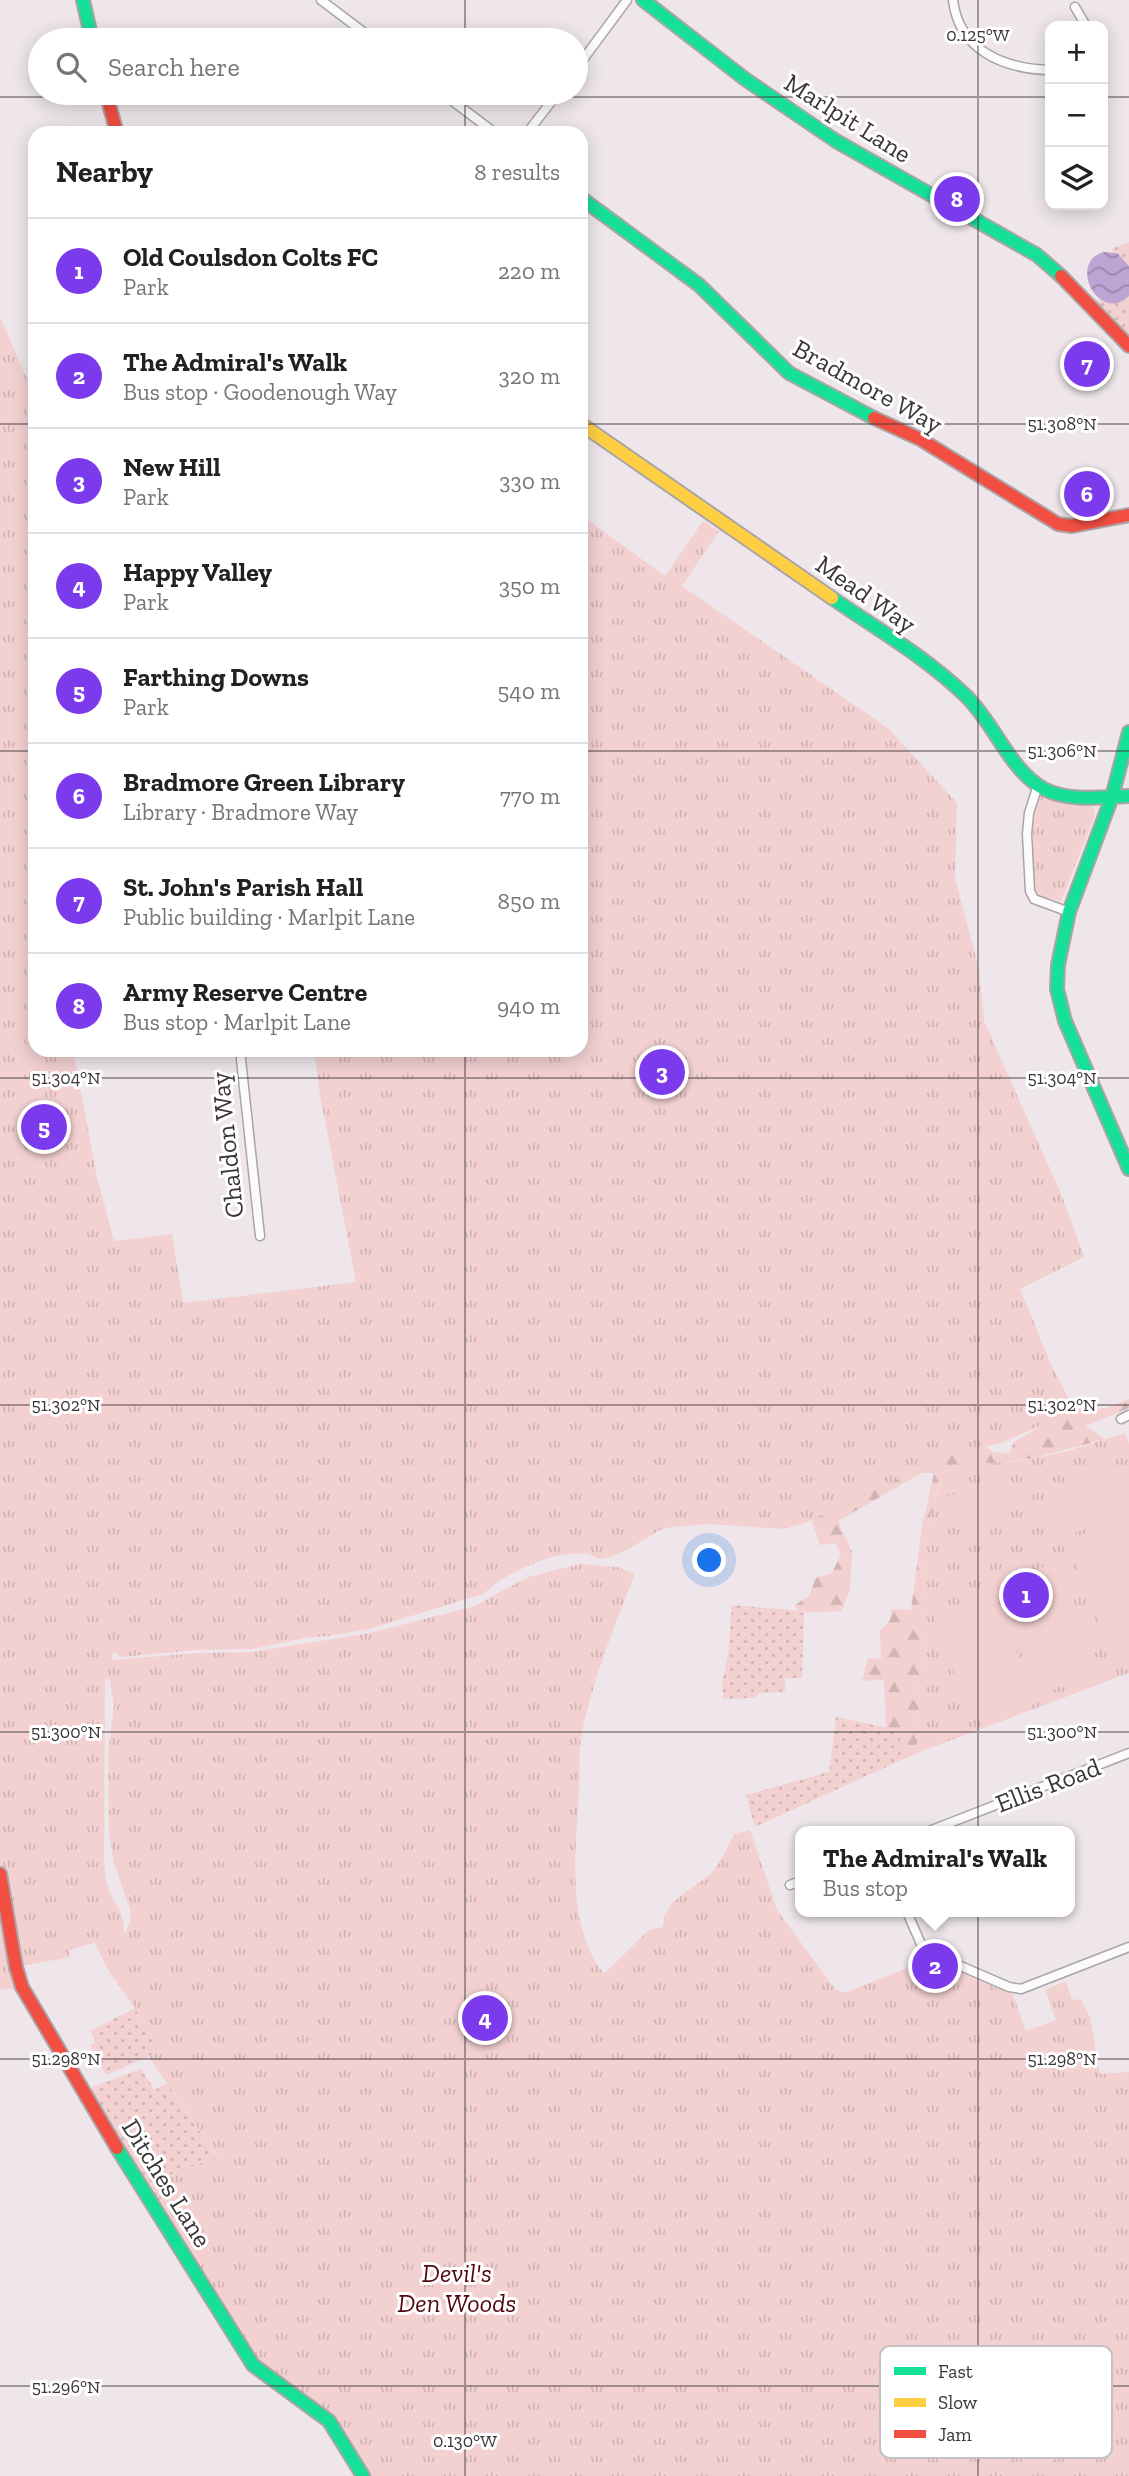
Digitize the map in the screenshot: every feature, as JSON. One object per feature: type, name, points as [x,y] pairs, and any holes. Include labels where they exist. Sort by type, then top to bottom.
[{"type":"street","points":[[83,0],[89,28]]},
{"type":"street","points":[[321,0],[358,28]]},
{"type":"street","points":[[588,53],[627,0]]},
{"type":"street","name":"Marlpit Lane","points":[[643,0],[746,79],[836,141],[1037,254],[1129,346]]},
{"type":"street","points":[[953,0],[961,28],[980,48],[1001,62],[1026,70],[1045,71]]},
{"type":"street","points":[[1076,7],[1083,21]]},
{"type":"street","points":[[109,105],[115,126]]},
{"type":"street","points":[[458,105],[486,126]]},
{"type":"street","points":[[532,126],[549,105]]},
{"type":"street","name":"Bradmore Way","points":[[588,203],[699,285],[789,373],[920,439],[1058,524],[1072,527],[1129,514]]},
{"type":"street","name":"Mead Way","points":[[588,429],[941,674],[971,699],[1018,767],[1038,785],[1058,794],[1129,796]]},
{"type":"street","points":[[1129,732],[1112,797],[1069,912],[1058,965],[1057,989],[1065,1021],[1129,1169]]},
{"type":"street","points":[[1038,785],[1027,834],[1030,891],[1034,899],[1069,912]]},
{"type":"street","name":"Chaldon Way","points":[[241,1057],[260,1236]]},
{"type":"street","name":"Ellis Road","points":[[942,1826],[1129,1753]]},
{"type":"street","name":"Ditches Lane","points":[[0,1874],[16,1968],[22,1987],[98,2117],[253,2365],[329,2421],[363,2476]]},
{"type":"street","points":[[790,1885],[795,1883]]},
{"type":"street","points":[[909,1917],[926,1951],[1009,1987],[1021,1989],[1129,1947]]},
{"type":"green space","points":[[1129,242],[1129,266],[1111,249]]},
{"type":"green space","points":[[1129,296],[1129,340],[1091,299],[1115,302]]},
{"type":"green space","name":"Devil's Den Woods","points":[[0,317],[28,381],[28,1057],[74,1057],[97,1177],[114,1241],[172,1234],[183,1303],[356,1282],[315,1057],[588,1057],[588,520],[665,576],[703,521],[719,531],[682,586],[889,729],[957,803],[955,877],[979,970],[984,1021],[1062,1196],[1084,1257],[1020,1289],[1050,1362],[1075,1411],[998,1444],[960,1450],[805,1523],[783,1529],[709,1524],[672,1527],[660,1530],[611,1557],[599,1559],[589,1554],[577,1553],[551,1557],[502,1579],[483,1594],[369,1629],[310,1637],[253,1649],[197,1650],[121,1657],[113,1651],[112,1660],[197,1653],[253,1652],[370,1633],[475,1606],[528,1577],[580,1564],[617,1567],[635,1574],[599,1668],[580,1742],[576,1886],[583,1933],[592,1954],[604,1974],[649,1930],[663,1927],[664,1918],[673,1903],[712,1872],[734,1834],[750,1830],[777,1910],[835,1989],[841,1992],[930,1959],[1013,1995],[1026,2031],[1056,2020],[1045,1990],[1066,1981],[1072,2000],[1081,1999],[1090,2017],[1100,2074],[1129,2072],[1129,2476],[363,2476],[329,2421],[253,2365],[142,2185],[218,2157],[149,2057],[159,2052],[135,2008],[108,1970],[95,1943],[69,1950],[70,1957],[23,1966],[18,1988],[0,1990]],"holes":[[[109,1678],[114,1705],[108,1754],[109,1836],[131,1920],[124,1935],[121,1913],[107,1884],[104,1858],[105,1679]]]},
{"type":"green space","points":[[1040,795],[1091,803],[1095,812],[1061,901],[1039,896],[1035,889],[1033,831],[1036,808]]},
{"type":"green space","points":[[1129,1399],[1129,1408],[1085,1426],[1105,1439],[1034,1458],[993,1464],[940,1482],[926,1533],[917,1753],[901,1760],[900,1736],[886,1728],[884,1680],[862,1681],[868,1658],[881,1659],[880,1631],[890,1620],[892,1609],[911,1610],[922,1527],[934,1473],[922,1473],[838,1521],[852,1552],[850,1589],[842,1611],[798,1613],[795,1605],[809,1596],[816,1577],[832,1573],[841,1554],[835,1543],[820,1545],[808,1510],[967,1431],[993,1452],[1009,1454],[1014,1442],[1062,1414],[1077,1408],[1107,1408]]},
{"type":"green space","points":[[1125,1433],[1129,1444],[1129,1673],[917,1753],[926,1533],[945,1466],[1010,1462],[1039,1457]]},
{"type":"green space","points":[[1120,1467],[1129,1492],[1129,1513],[1060,1538],[1044,1495]]},
{"type":"green space","points":[[1000,1480],[1011,1514],[959,1530],[948,1496]]},
{"type":"green space","points":[[1129,1517],[1129,1656],[1114,1662],[1067,1540]]},
{"type":"green space","points":[[1059,1561],[1100,1672],[1038,1695],[996,1584]]},
{"type":"green space","points":[[997,1597],[1033,1697],[971,1719],[935,1618]]},
{"type":"green space","points":[[732,1605],[804,1613],[802,1678],[785,1678],[785,1692],[760,1693],[754,1698],[723,1699],[722,1683],[728,1655]]},
{"type":"green space","points":[[836,1717],[917,1734],[917,1753],[755,1827],[746,1795],[829,1772]]},
{"type":"green space","points":[[135,2008],[159,2052],[106,2075],[90,2045],[96,2042],[90,2031]]},
{"type":"green space","points":[[141,2069],[155,2090],[167,2083],[218,2158],[147,2184],[89,2092],[93,2087]]},
{"type":"water","points":[[1104,252],[1117,253],[1129,266],[1129,296],[1118,303],[1107,303],[1098,297],[1087,278],[1088,267],[1093,258]]},
{"type":"traffic: fast","points":[[83,0],[89,28]]},
{"type":"traffic: fast","points":[[643,0],[745,79],[836,141],[1037,255],[1061,276]]},
{"type":"traffic: fast","points":[[588,203],[699,285],[789,373],[874,418]]},
{"type":"traffic: fast","points":[[832,598],[901,644],[951,682],[976,707],[1012,759],[1032,781],[1044,789],[1064,796],[1129,796]]},
{"type":"traffic: fast","points":[[1129,732],[1112,797],[1069,912],[1058,965],[1057,989],[1065,1021],[1129,1169]]},
{"type":"traffic: fast","points":[[117,2148],[253,2365],[329,2421],[363,2476]]},
{"type":"traffic: slow","points":[[588,429],[832,598]]},
{"type":"traffic: jam","points":[[109,105],[115,126]]},
{"type":"traffic: jam","points":[[1061,276],[1129,346]]},
{"type":"traffic: jam","points":[[874,418],[920,439],[1058,524],[1072,526],[1129,515]]},
{"type":"traffic: jam","points":[[0,1874],[22,1987],[117,2148]]},
{"type":"place","name":"Army Reserve Centre","points":[[957,199]]},
{"type":"place","name":"St. John's Parish Hall","points":[[1087,364]]},
{"type":"place","name":"Bradmore Green Library","points":[[1087,494]]},
{"type":"place","name":"New Hill","points":[[662,1072]]},
{"type":"place","name":"Farthing Downs","points":[[44,1127]]},
{"type":"place","name":"Old Coulsdon Colts FC","points":[[1026,1595]]},
{"type":"place","name":"The Admiral's Walk","points":[[935,1966]]},
{"type":"place","name":"Happy Valley","points":[[485,2018]]}]
